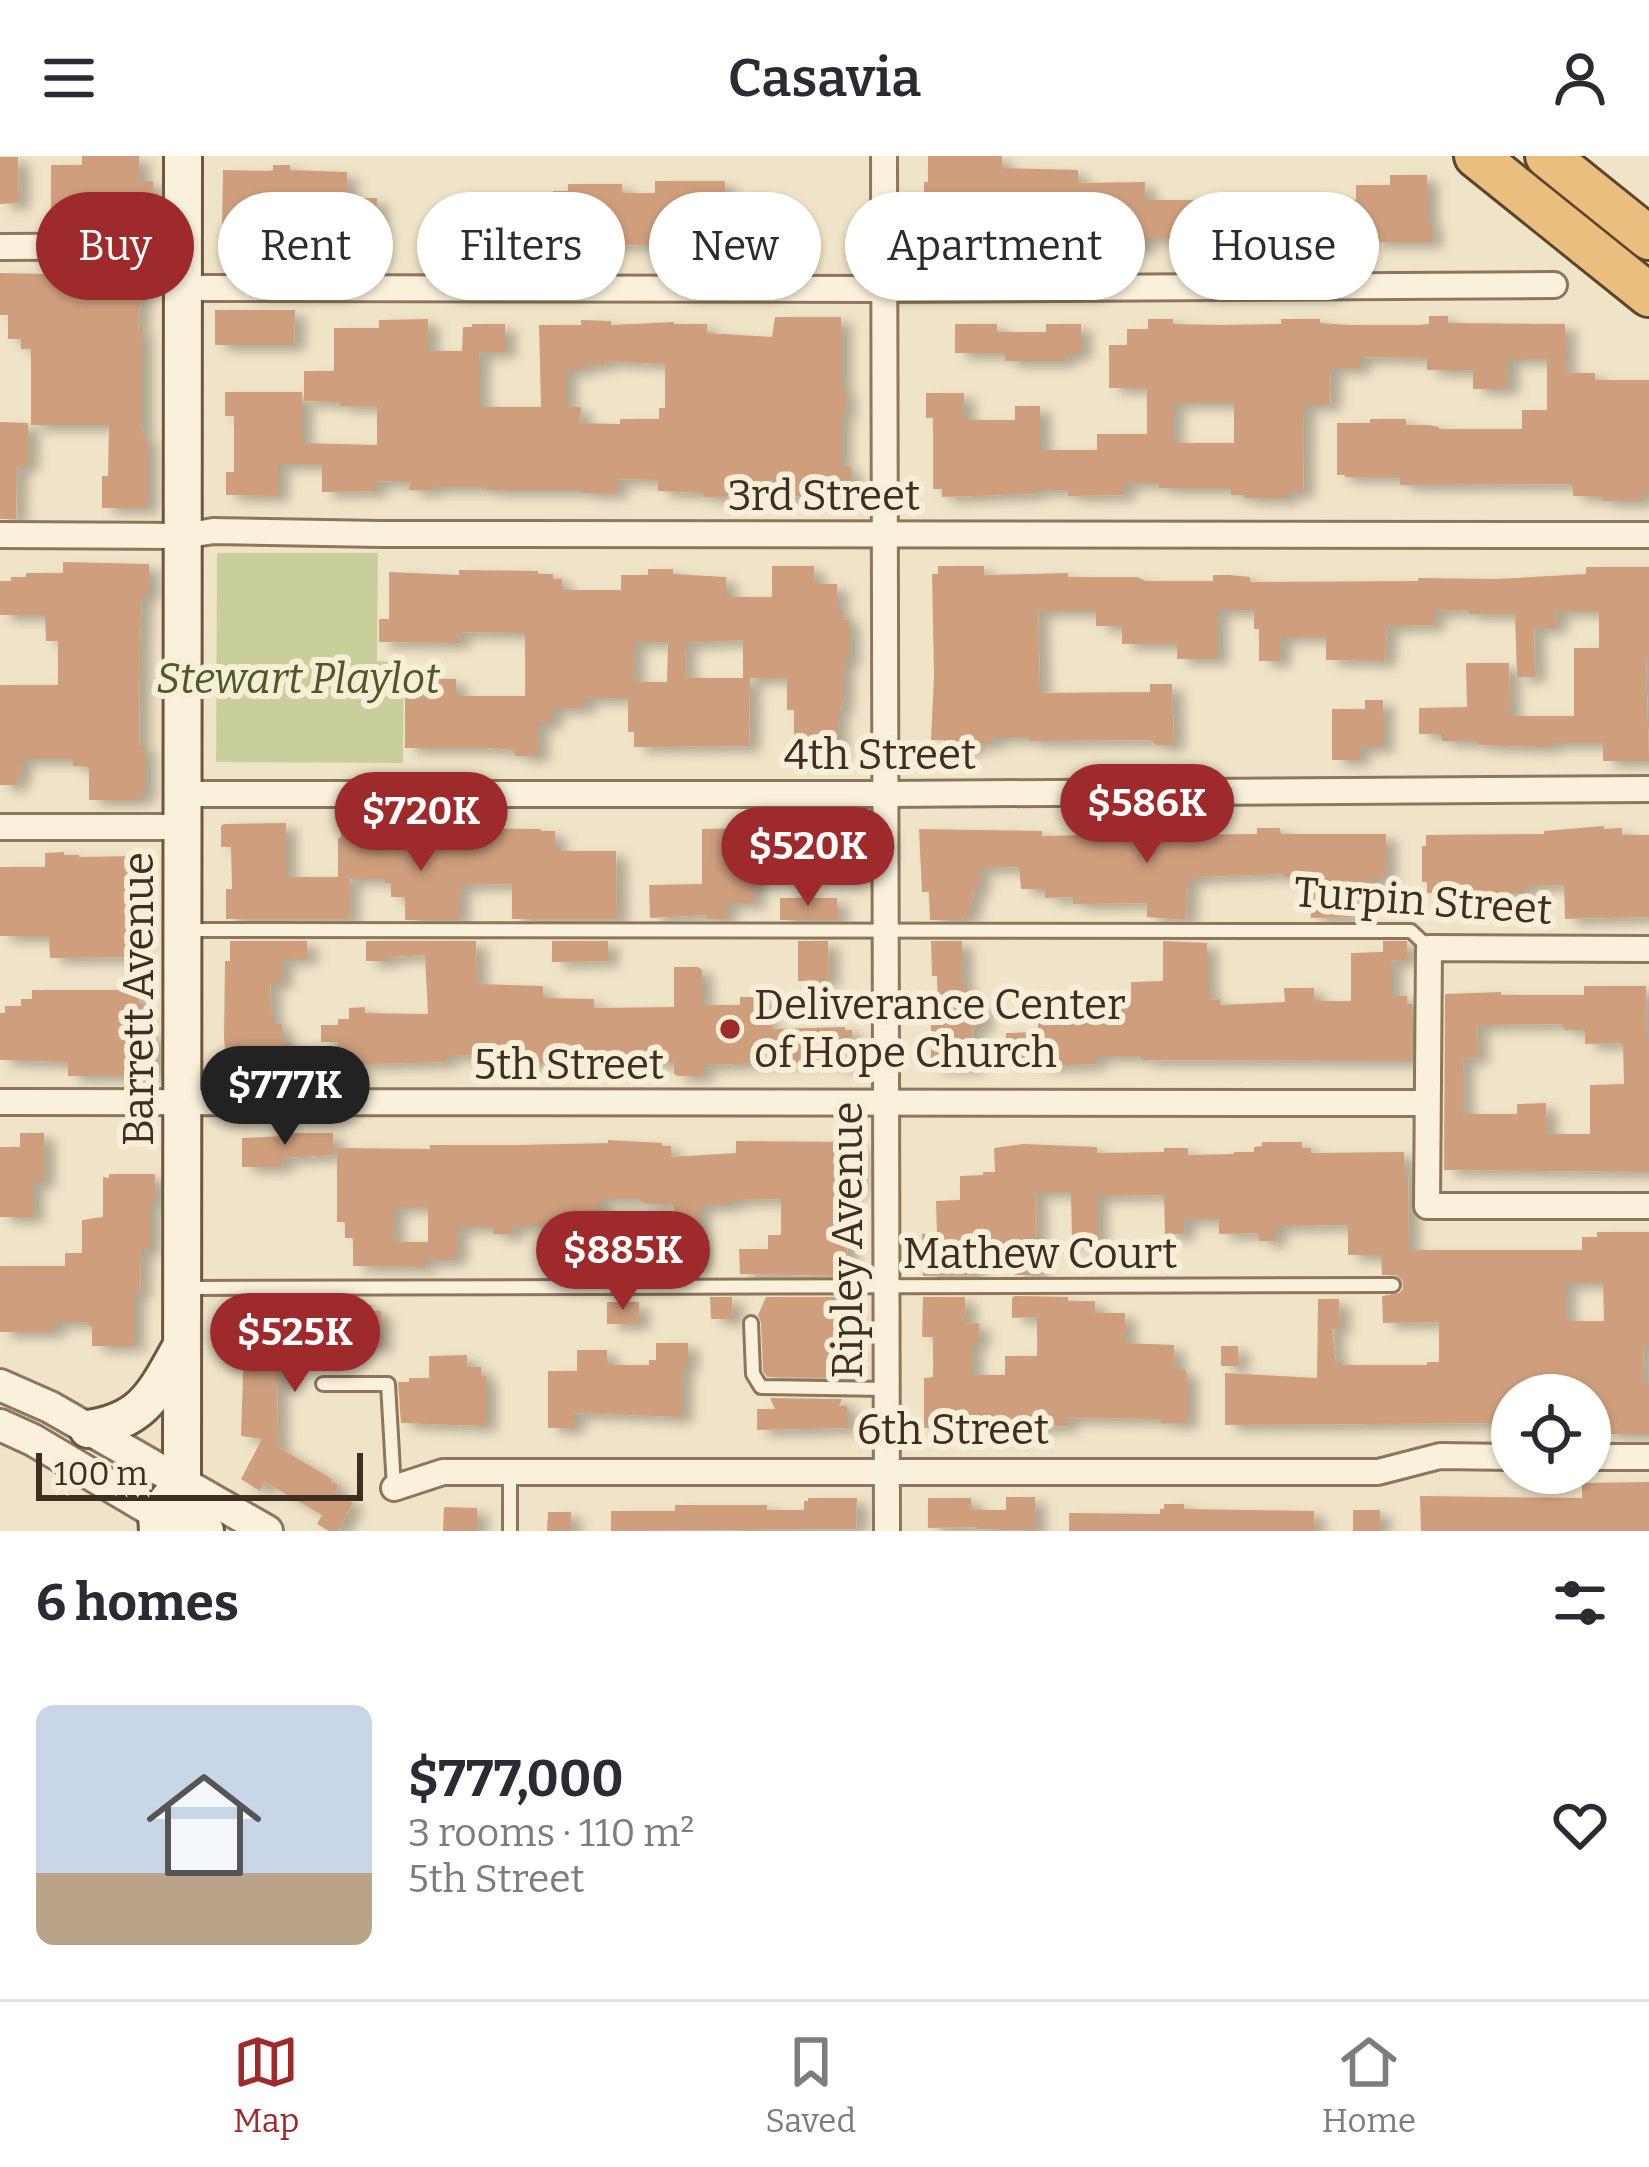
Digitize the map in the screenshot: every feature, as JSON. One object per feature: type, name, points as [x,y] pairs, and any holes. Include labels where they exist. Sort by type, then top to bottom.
[{"type":"highway","points":[[1477,156],[1649,296]]},
{"type":"highway","points":[[1547,156],[1649,238]]},
{"type":"main road","name":"Barrett Avenue","points":[[183,156],[183,192]]},
{"type":"main road","name":"Barrett Avenue","points":[[182,300],[182,1483],[205,1531]]},
{"type":"main road","points":[[88,1429],[132,1417],[152,1398],[183,1344]]},
{"type":"main road","points":[[167,1525],[182,1483]]},
{"type":"street","name":"Ripley Avenue","points":[[884,156],[884,192]]},
{"type":"street","points":[[0,247],[36,247]]},
{"type":"street","points":[[1145,287],[1554,285]]},
{"type":"street","points":[[194,288],[845,289]]},
{"type":"street","name":"Ripley Avenue","points":[[884,300],[887,1531]]},
{"type":"street","name":"3rd Street","points":[[0,535],[184,536],[213,531],[1649,535]]},
{"type":"street","name":"4th Street","points":[[0,827],[184,810],[884,794],[1649,788]]},
{"type":"street","points":[[1429,948],[1427,1206],[1649,1206]]},
{"type":"street","name":"Turpin Street","points":[[1429,948],[1649,949]]},
{"type":"street","name":"5th Street","points":[[0,1102],[1426,1103]]},
{"type":"street","points":[[0,1385],[50,1407],[267,1531]]},
{"type":"street","points":[[0,1425],[33,1440],[167,1525]]},
{"type":"street","name":"6th Street","points":[[394,1488],[443,1472],[1378,1472],[1441,1456],[1491,1456]]},
{"type":"street","points":[[1611,1457],[1649,1457]]},
{"type":"lane","name":"Turpin Street","points":[[184,930],[1411,931],[1429,948]]},
{"type":"lane","name":"Mathew Court","points":[[183,1288],[1393,1285]]},
{"type":"lane","points":[[751,1323],[753,1374],[761,1387],[887,1388]]},
{"type":"lane","points":[[323,1384],[388,1384],[394,1488]]},
{"type":"lane","points":[[510,1472],[511,1531]]},
{"type":"green space","name":"Stewart Playlot","points":[[217,553],[378,553],[377,661],[404,662],[403,763],[216,762]]},
{"type":"building","points":[[82,156],[139,156],[139,181],[153,181],[153,192],[51,192],[51,165],[82,165]]},
{"type":"building","points":[[928,156],[1002,156],[1002,168],[1078,170],[1078,183],[1145,182],[1145,192],[924,192],[924,182],[928,182]]},
{"type":"building","points":[[0,157],[18,157],[19,203],[0,204]]},
{"type":"building","points":[[273,165],[290,165],[290,170],[347,172],[347,192],[223,192],[223,170],[273,170]]},
{"type":"building","points":[[1390,175],[1427,175],[1432,242],[1379,242],[1379,192],[1356,192],[1356,185],[1390,185]]},
{"type":"building","points":[[655,181],[725,181],[725,192],[655,192]]},
{"type":"building","points":[[568,184],[622,184],[622,192],[553,192],[568,191]]},
{"type":"building","points":[[625,193],[649,193],[649,246],[625,245]]},
{"type":"building","points":[[1145,200],[1169,200],[1169,238],[1145,238]]},
{"type":"building","points":[[0,273],[36,274],[36,300],[140,300],[147,508],[102,508],[109,425],[31,425],[31,349],[21,349],[21,339],[8,339],[8,315],[0,315]]},
{"type":"building","points":[[215,310],[295,310],[294,345],[215,345]]},
{"type":"building","points":[[1429,316],[1448,316],[1448,323],[1565,324],[1565,373],[1595,373],[1595,380],[1649,380],[1649,492],[1643,492],[1643,501],[1573,496],[1573,484],[1400,485],[1400,477],[1337,475],[1337,423],[1406,419],[1406,425],[1439,429],[1522,429],[1522,410],[1547,410],[1547,359],[1508,359],[1508,389],[1473,389],[1473,370],[1427,370],[1427,358],[1360,357],[1360,368],[1331,368],[1330,405],[1304,405],[1303,492],[1288,492],[1288,498],[1245,498],[1231,495],[1231,488],[1159,488],[1159,483],[1124,483],[1124,495],[1068,496],[1068,490],[1034,490],[1034,494],[942,497],[942,489],[933,489],[933,418],[926,418],[926,393],[964,393],[964,420],[1015,420],[1015,406],[1040,406],[1040,450],[1097,450],[1097,434],[1147,434],[1147,388],[1109,388],[1109,345],[1127,345],[1127,329],[1148,329],[1148,319],[1220,325],[1281,324],[1281,319],[1349,325],[1429,324]],"holes":[[[1173,403],[1234,403],[1234,443],[1173,443]]]},
{"type":"building","points":[[775,317],[841,317],[845,414],[841,414],[841,467],[851,467],[851,501],[819,501],[816,496],[703,497],[703,493],[658,491],[658,480],[617,479],[617,493],[486,487],[409,490],[410,482],[376,481],[376,491],[322,492],[322,464],[278,464],[278,496],[226,495],[226,472],[234,472],[234,416],[225,416],[225,392],[302,392],[302,443],[377,445],[377,406],[304,401],[304,371],[334,371],[334,328],[379,328],[379,320],[428,319],[428,351],[462,351],[463,327],[505,324],[505,352],[479,352],[479,407],[541,407],[539,325],[581,325],[581,320],[611,321],[611,325],[674,322],[707,324],[707,333],[772,337]],"holes":[[[604,361],[665,364],[665,408],[659,408],[659,419],[580,423],[581,407],[566,406],[566,370],[583,370],[583,365],[604,365]]]},
{"type":"building","points":[[955,324],[997,324],[997,332],[1046,332],[1046,324],[1081,324],[1081,354],[1066,354],[1066,361],[1005,361],[1005,353],[955,353]]},
{"type":"building","points":[[0,422],[28,423],[28,466],[17,466],[16,519],[0,519]]},
{"type":"building","points":[[63,562],[149,564],[140,641],[139,746],[145,746],[145,794],[140,794],[140,800],[89,800],[89,767],[73,766],[73,759],[21,759],[17,785],[0,785],[0,685],[58,685],[58,641],[46,641],[45,615],[0,615],[0,581],[26,577],[26,573],[63,573]]},
{"type":"building","points":[[772,566],[814,566],[814,584],[837,584],[837,611],[849,620],[849,661],[843,661],[843,696],[841,710],[837,710],[837,758],[794,758],[794,710],[787,710],[787,678],[750,678],[749,746],[634,747],[634,732],[628,732],[628,698],[584,698],[584,708],[552,708],[552,723],[538,723],[538,756],[487,748],[405,748],[405,679],[456,679],[456,696],[525,696],[525,633],[459,632],[459,643],[379,642],[379,619],[389,619],[389,572],[538,571],[562,579],[562,590],[621,590],[621,575],[673,569],[673,574],[726,577],[726,597],[772,597]],"holes":[[[743,640],[743,678],[685,678],[685,643]],[[634,642],[668,642],[667,682],[634,682]]]},
{"type":"building","points":[[938,566],[984,566],[984,575],[1068,573],[1068,577],[1213,581],[1213,575],[1230,575],[1250,577],[1250,582],[1496,579],[1586,574],[1586,567],[1649,567],[1649,761],[1603,761],[1603,743],[1477,745],[1477,741],[1442,741],[1442,734],[1419,734],[1419,708],[1467,707],[1466,663],[1509,663],[1510,716],[1574,716],[1574,648],[1599,648],[1599,611],[1556,611],[1557,628],[1534,628],[1535,677],[1517,677],[1515,614],[1434,611],[1434,625],[1387,626],[1385,661],[1326,660],[1326,637],[1280,637],[1280,661],[1259,661],[1254,610],[1217,610],[1217,659],[1177,659],[1177,644],[1122,644],[1122,626],[1096,626],[1096,611],[1038,611],[1040,693],[1150,692],[1150,684],[1172,684],[1174,745],[1156,745],[1150,740],[994,737],[994,743],[972,743],[972,750],[944,750],[944,740],[931,740],[932,574],[938,574]]},
{"type":"building","points":[[1365,700],[1383,700],[1383,747],[1359,747],[1359,760],[1332,760],[1332,709],[1365,709]]},
{"type":"building","points":[[286,823],[286,877],[338,877],[341,831],[555,831],[555,851],[616,851],[617,919],[512,919],[512,884],[459,885],[459,920],[405,920],[405,897],[391,897],[391,883],[349,879],[349,919],[226,919],[226,889],[232,889],[231,847],[221,847],[221,826]]},
{"type":"building","points":[[842,827],[842,856],[754,856],[755,903],[726,903],[726,919],[707,919],[707,915],[650,918],[649,885],[702,884],[702,829]]},
{"type":"building","points":[[1257,828],[1280,828],[1281,834],[1386,834],[1386,877],[1373,877],[1373,894],[1358,894],[1359,917],[1311,918],[1310,877],[1283,874],[1188,879],[1186,920],[1147,917],[1147,903],[1073,904],[1073,897],[1045,898],[1045,889],[1021,889],[1019,867],[979,868],[979,890],[972,890],[969,917],[961,920],[930,920],[929,892],[922,892],[919,829],[1042,831],[1042,836],[1133,830],[1158,830],[1158,835],[1257,834]]},
{"type":"building","points":[[1622,828],[1622,835],[1649,835],[1649,917],[1565,919],[1564,885],[1524,886],[1524,893],[1427,893],[1427,882],[1422,882],[1426,835],[1544,834]]},
{"type":"building","points":[[45,853],[79,857],[140,856],[138,957],[50,958],[49,936],[0,936],[0,867],[45,867]]},
{"type":"building","points":[[780,898],[837,898],[837,920],[780,920]]},
{"type":"building","points":[[230,941],[307,941],[307,959],[282,959],[282,983],[270,983],[273,1024],[282,1024],[282,1043],[290,1043],[288,1068],[228,1070],[225,961],[230,961]]},
{"type":"building","points":[[366,941],[476,941],[477,984],[543,986],[543,998],[594,999],[594,1008],[674,1007],[674,967],[698,967],[702,970],[702,1005],[740,1005],[740,997],[765,997],[765,1023],[772,1023],[772,1029],[845,1027],[852,1030],[852,1065],[828,1065],[828,1061],[703,1065],[703,1076],[678,1076],[674,1062],[488,1062],[488,1055],[446,1056],[446,1062],[338,1061],[338,1042],[321,1042],[321,1025],[349,1019],[349,1008],[365,1007],[365,1013],[428,1014],[425,955],[366,961]]},
{"type":"building","points":[[552,941],[608,941],[608,961],[552,962]]},
{"type":"building","points":[[798,941],[828,941],[829,981],[798,981]]},
{"type":"building","points":[[931,941],[962,941],[966,1003],[982,1005],[982,1027],[972,1027],[973,1068],[931,1066],[931,1009],[938,1009]]},
{"type":"building","points":[[1163,941],[1207,943],[1207,993],[1210,1000],[1220,999],[1220,1005],[1285,1002],[1284,988],[1314,988],[1314,1001],[1351,1001],[1351,953],[1383,952],[1383,941],[1407,941],[1408,960],[1391,960],[1391,996],[1407,996],[1407,1004],[1412,1004],[1412,1061],[1096,1056],[1096,1064],[1038,1066],[1038,1059],[1006,1059],[1006,1033],[1038,1032],[1038,1023],[1067,1023],[1067,995],[1131,997],[1131,982],[1163,981]]},
{"type":"building","points":[[1584,986],[1646,986],[1649,1172],[1444,1170],[1445,994],[1584,995]],"holes":[[[1564,1024],[1564,1030],[1585,1030],[1585,1044],[1623,1043],[1624,1084],[1590,1085],[1590,1134],[1547,1134],[1546,1103],[1517,1104],[1517,1114],[1463,1114],[1463,1059],[1478,1058],[1477,1025]]]},
{"type":"building","points":[[32,990],[138,990],[142,1033],[152,1033],[154,1044],[152,1076],[68,1076],[68,1062],[0,1060],[0,1013],[5,1013],[5,1006],[21,1006],[21,999],[32,999]]},
{"type":"building","points":[[20,1133],[44,1133],[44,1182],[33,1182],[33,1217],[0,1217],[0,1147],[20,1147]]},
{"type":"building","points":[[333,1133],[333,1155],[282,1158],[282,1167],[242,1167],[242,1138]]},
{"type":"building","points":[[736,1141],[857,1142],[857,1189],[845,1194],[848,1269],[838,1269],[840,1276],[740,1274],[739,1249],[768,1249],[768,1235],[781,1235],[781,1199],[702,1205],[699,1266],[675,1266],[674,1204],[599,1199],[599,1274],[568,1274],[568,1226],[514,1226],[514,1234],[493,1234],[493,1227],[457,1227],[454,1260],[425,1260],[425,1267],[353,1266],[353,1238],[345,1238],[345,1222],[337,1222],[337,1148],[662,1143],[671,1146],[671,1157],[736,1153]],"holes":[[[394,1207],[428,1207],[428,1242],[394,1242]]]},
{"type":"building","points":[[1262,1142],[1302,1142],[1302,1148],[1311,1148],[1311,1153],[1404,1152],[1409,1250],[1582,1250],[1582,1237],[1597,1237],[1597,1232],[1649,1232],[1649,1346],[1643,1346],[1649,1434],[1611,1434],[1611,1374],[1491,1374],[1491,1423],[1225,1425],[1225,1373],[1317,1378],[1318,1299],[1339,1299],[1340,1329],[1332,1329],[1336,1363],[1439,1362],[1439,1322],[1383,1323],[1382,1296],[1399,1293],[1403,1281],[1397,1275],[1382,1275],[1381,1255],[1348,1255],[1348,1225],[1276,1226],[1276,1241],[1259,1241],[1259,1233],[1219,1234],[1219,1219],[1184,1219],[1184,1234],[1165,1235],[1164,1195],[1097,1196],[1097,1245],[1072,1245],[1071,1192],[1036,1192],[1037,1275],[1015,1275],[1015,1245],[979,1245],[974,1275],[923,1276],[922,1234],[937,1234],[936,1201],[960,1200],[960,1176],[995,1172],[994,1148],[1023,1144],[1097,1147],[1097,1153],[1188,1148],[1188,1155],[1254,1152]],"holes":[[[1565,1283],[1603,1283],[1604,1321],[1565,1321]]]},
{"type":"building","points":[[155,1174],[150,1250],[141,1250],[140,1294],[134,1294],[134,1346],[92,1346],[89,1322],[54,1322],[54,1332],[0,1332],[0,1266],[65,1266],[65,1253],[82,1253],[82,1220],[103,1217],[103,1177]]},
{"type":"building","points":[[1015,1296],[1095,1301],[1095,1313],[1125,1313],[1125,1343],[1174,1345],[1175,1370],[1186,1370],[1187,1423],[1067,1418],[1067,1426],[1025,1427],[1025,1434],[964,1434],[964,1428],[924,1428],[924,1378],[933,1377],[933,1337],[922,1337],[923,1297],[965,1297],[966,1324],[979,1323],[979,1342],[972,1342],[972,1375],[1005,1375],[1005,1356],[1037,1356],[1037,1317],[1012,1318]]},
{"type":"building","points":[[710,1297],[732,1297],[733,1319],[711,1319]]},
{"type":"building","points":[[766,1297],[847,1297],[853,1316],[848,1338],[850,1378],[767,1377],[758,1315]]},
{"type":"building","points":[[607,1302],[639,1302],[639,1324],[607,1324]]},
{"type":"building","points":[[255,1305],[372,1305],[372,1311],[381,1311],[381,1347],[284,1344],[284,1363],[280,1363],[278,1447],[332,1479],[338,1485],[335,1492],[353,1503],[338,1531],[317,1524],[322,1515],[265,1482],[260,1491],[241,1479],[262,1439],[241,1436],[245,1313],[255,1313]]},
{"type":"building","points":[[656,1343],[688,1343],[688,1365],[682,1365],[682,1417],[574,1413],[574,1428],[548,1428],[548,1371],[577,1371],[577,1350],[607,1350],[607,1365],[649,1365],[649,1360],[656,1360]]},
{"type":"building","points":[[1221,1346],[1238,1346],[1239,1366],[1221,1366]]},
{"type":"building","points":[[467,1355],[467,1367],[481,1367],[481,1376],[486,1376],[486,1426],[401,1423],[398,1382],[429,1378],[429,1356]]},
{"type":"building","points":[[770,1398],[842,1399],[839,1406],[847,1406],[847,1428],[757,1430],[757,1409],[775,1409]]},
{"type":"building","points":[[1649,1482],[1649,1531],[1421,1531],[1420,1496],[1582,1498],[1582,1494],[1611,1494],[1611,1483]]},
{"type":"building","points":[[1006,1497],[1035,1497],[1035,1531],[928,1528],[928,1498],[971,1498],[972,1510],[1006,1510]]},
{"type":"building","points":[[808,1498],[857,1498],[856,1529],[611,1531],[611,1511],[675,1511],[675,1505],[804,1510]]},
{"type":"building","points":[[1164,1504],[1184,1504],[1184,1509],[1314,1511],[1315,1531],[1069,1531],[1069,1513],[1160,1514]]},
{"type":"building","points":[[444,1507],[477,1508],[477,1531],[443,1531]]},
{"type":"building","points":[[1353,1510],[1380,1510],[1380,1531],[1353,1531]]},
{"type":"building","points":[[548,1512],[571,1512],[571,1531],[547,1531]]},
{"type":"place","name":"Deliverance Center of Hope Church","points":[[730,1029]]}]
